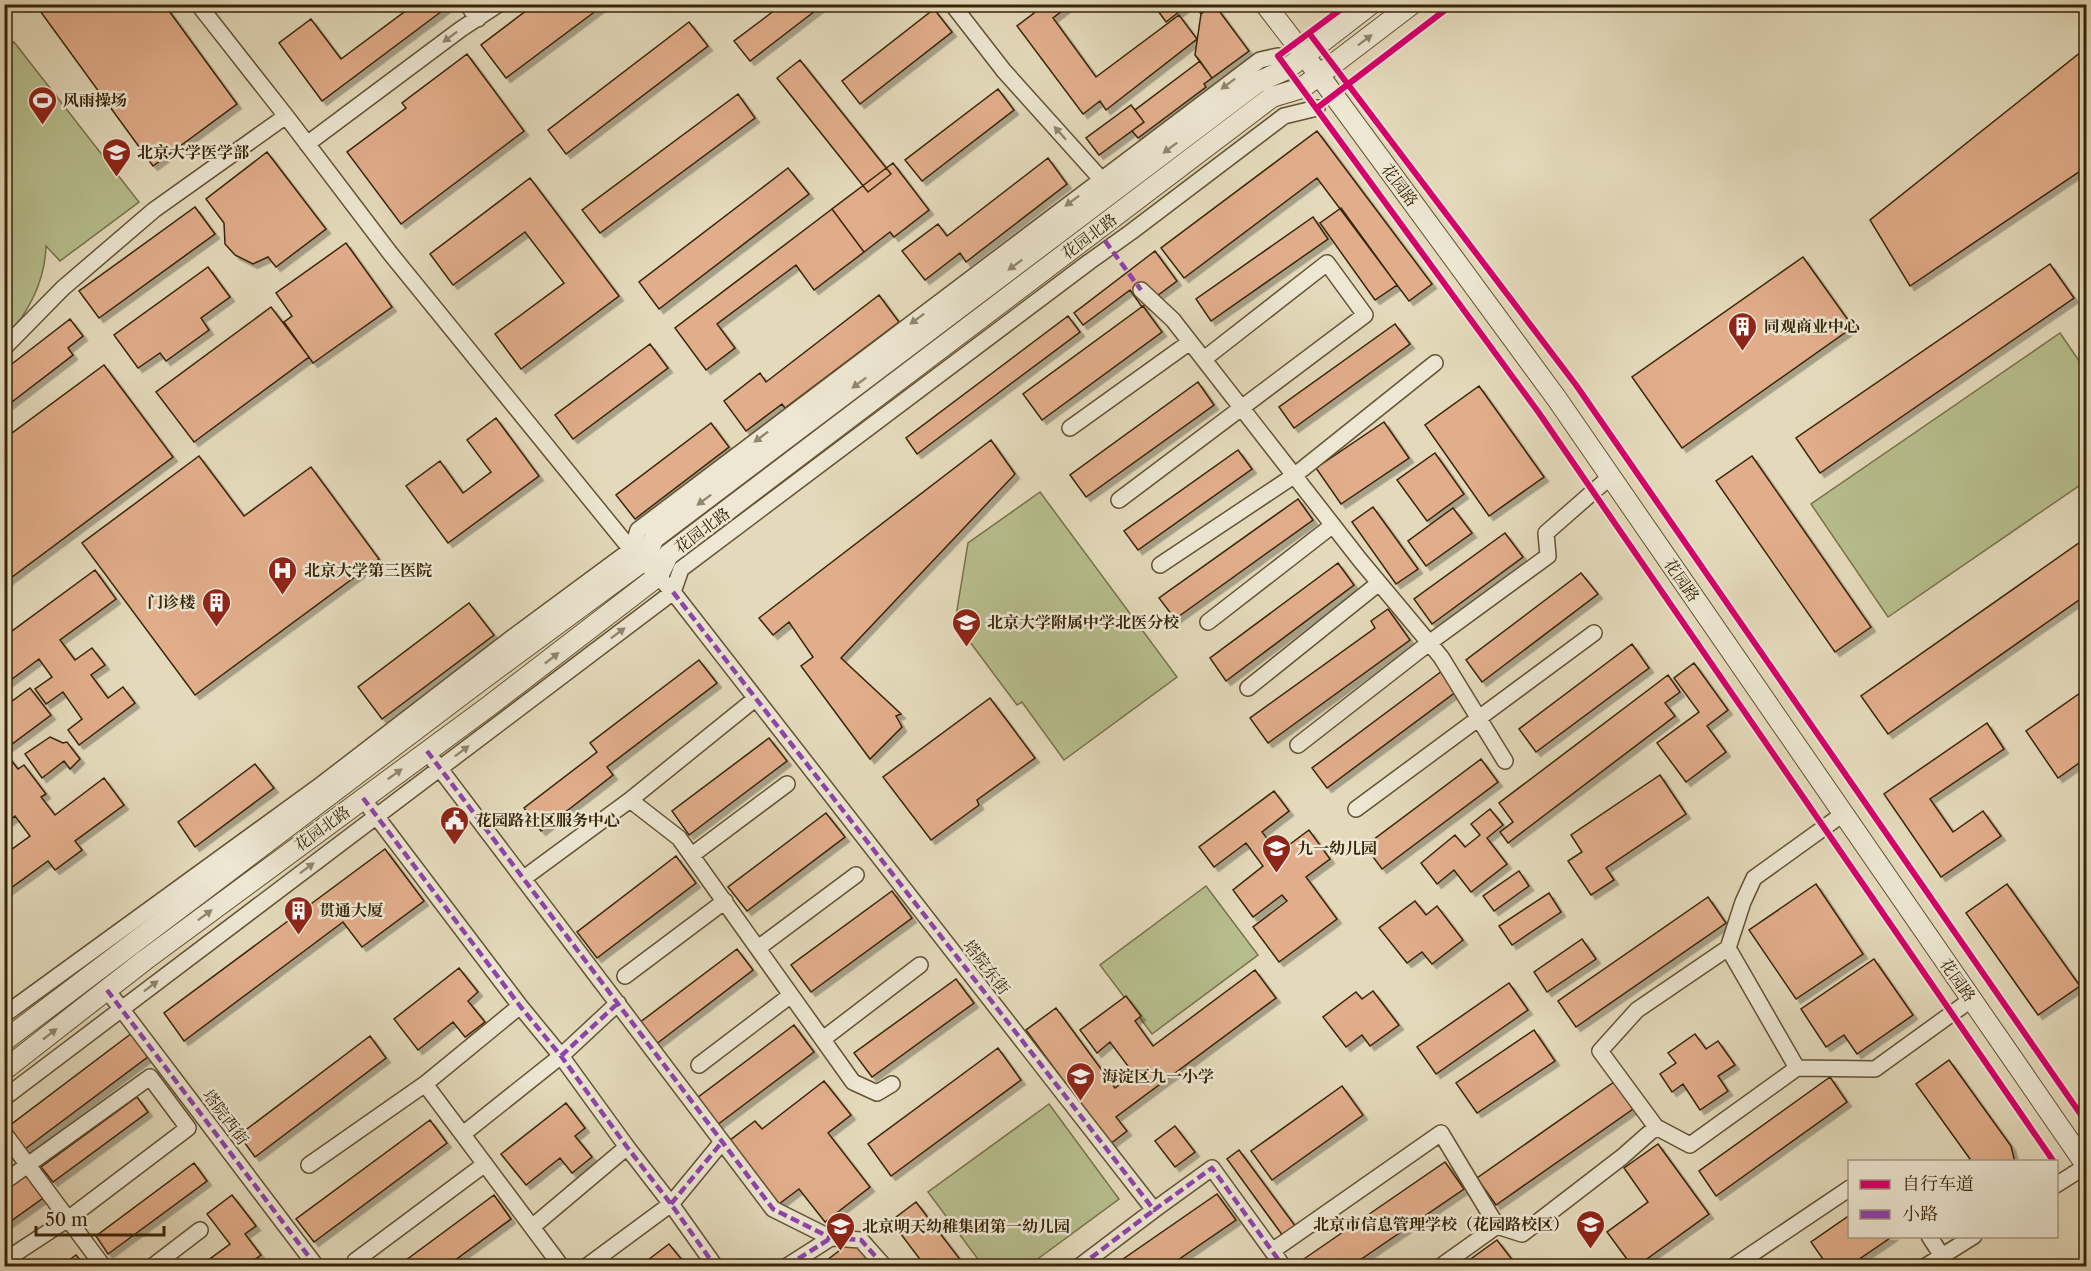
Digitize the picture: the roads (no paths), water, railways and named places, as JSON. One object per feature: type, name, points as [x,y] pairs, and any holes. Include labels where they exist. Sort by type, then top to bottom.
[{"type":"street","name":"塔院东街","points":[[198,4],[390,253],[638,555],[673,592],[1154,1210]]},
{"type":"street","points":[[467,4],[478,19]]},
{"type":"street","points":[[307,144],[460,29],[499,4]]},
{"type":"street","points":[[952,4],[1004,71],[1104,188],[1260,60],[1278,56]]},
{"type":"street","name":"花园路","points":[[1265,4],[1550,390],[2086,1166]]},
{"type":"street","name":"花园北路","points":[[4,1041],[452,701],[638,555],[654,538],[1104,188],[1258,82],[1287,69],[1371,4]]},
{"type":"street","name":"花园北路","points":[[4,1070],[107,990],[489,706],[658,576],[668,555],[1272,97],[1302,88],[1412,4]]},
{"type":"street","points":[[4,1098],[673,592],[681,569],[1284,116],[1317,108]]},
{"type":"street","points":[[4,348],[63,288],[154,210],[286,116]]},
{"type":"street","points":[[1119,500],[1365,315],[1327,263],[1204,359]]},
{"type":"street","points":[[1141,290],[1173,320],[1379,583],[1441,657],[1505,761]]},
{"type":"street","points":[[1070,428],[1190,342]]},
{"type":"street","points":[[1160,565],[1295,475],[1435,363]]},
{"type":"street","points":[[1298,745],[1429,643],[1548,556],[1546,533],[1610,477]]},
{"type":"street","points":[[1208,622],[1333,525]]},
{"type":"street","points":[[25,1026],[7,1008],[322,784],[513,637],[638,555]]},
{"type":"street","points":[[1248,688],[1379,583]]},
{"type":"street","points":[[1356,809],[1594,633]]},
{"type":"street","points":[[524,878],[630,800],[756,699]]},
{"type":"street","points":[[427,751],[773,1209],[831,1238],[861,1240],[884,1266]]},
{"type":"street","points":[[692,855],[787,784]]},
{"type":"street","points":[[363,798],[520,1006],[561,1056],[715,1266]]},
{"type":"street","points":[[630,800],[679,838],[853,1082],[877,1093],[892,1084]]},
{"type":"street","points":[[1843,813],[1754,878],[1743,902],[1728,948],[1637,1010],[1600,1051],[1656,1127],[1690,1145],[1797,1068],[1875,1069],[1972,999]]},
{"type":"street","points":[[758,948],[856,875]]},
{"type":"street","points":[[625,976],[725,901]]},
{"type":"street","points":[[1728,948],[1797,1068]]},
{"type":"street","points":[[823,1040],[920,965]]},
{"type":"street","name":"塔院西街","points":[[107,990],[316,1266]]},
{"type":"street","points":[[699,1065],[791,995]]},
{"type":"street","points":[[463,1134],[561,1056],[618,1003]]},
{"type":"street","points":[[309,1166],[425,1084],[520,1006]]},
{"type":"street","points":[[4,1182],[150,1077],[188,1128],[68,1219],[4,1261]]},
{"type":"street","points":[[425,1084],[561,1266]]},
{"type":"street","points":[[1272,1251],[1441,1133],[1497,1226],[1522,1234],[1622,1157],[1656,1127]]},
{"type":"street","points":[[4,1133],[103,1266]]},
{"type":"street","points":[[587,1266],[671,1204],[722,1142]]},
{"type":"street","points":[[532,1227],[627,1147]]},
{"type":"street","points":[[355,1261],[485,1164]]},
{"type":"street","points":[[2058,1184],[2086,1166]]},
{"type":"street","points":[[1080,1266],[1212,1167],[1283,1266]]},
{"type":"street","points":[[1734,1266],[1848,1189]]},
{"type":"street","points":[[1442,1266],[1497,1226]]},
{"type":"street","points":[[153,1266],[200,1230]]},
{"type":"street","points":[[787,1266],[831,1238]]},
{"type":"street","points":[[1930,1238],[1942,1256]]},
{"type":"street","points":[[1926,1266],[1971,1238]]},
{"type":"place","name":"风雨操场","points":[[42,126]]},
{"type":"place","name":"北京大学医学部","points":[[116,178]]},
{"type":"place","name":"同观商业中心","points":[[1743,352]]},
{"type":"place","name":"北京大学第三医院","points":[[283,596]]},
{"type":"place","name":"门诊楼","points":[[216,628]]},
{"type":"place","name":"北京大学附属中学北医分校","points":[[966,648]]},
{"type":"place","name":"花园路社区服务中心","points":[[455,846]]},
{"type":"place","name":"九一幼儿园","points":[[1276,874]]},
{"type":"place","name":"贯通大厦","points":[[298,936]]},
{"type":"place","name":"海淀区九一小学","points":[[1081,1102]]},
{"type":"place","name":"北京市信息管理学校（花园路校区）","points":[[1590,1250]]},
{"type":"place","name":"北京明天幼稚集团第一幼儿园","points":[[841,1252]]}]
